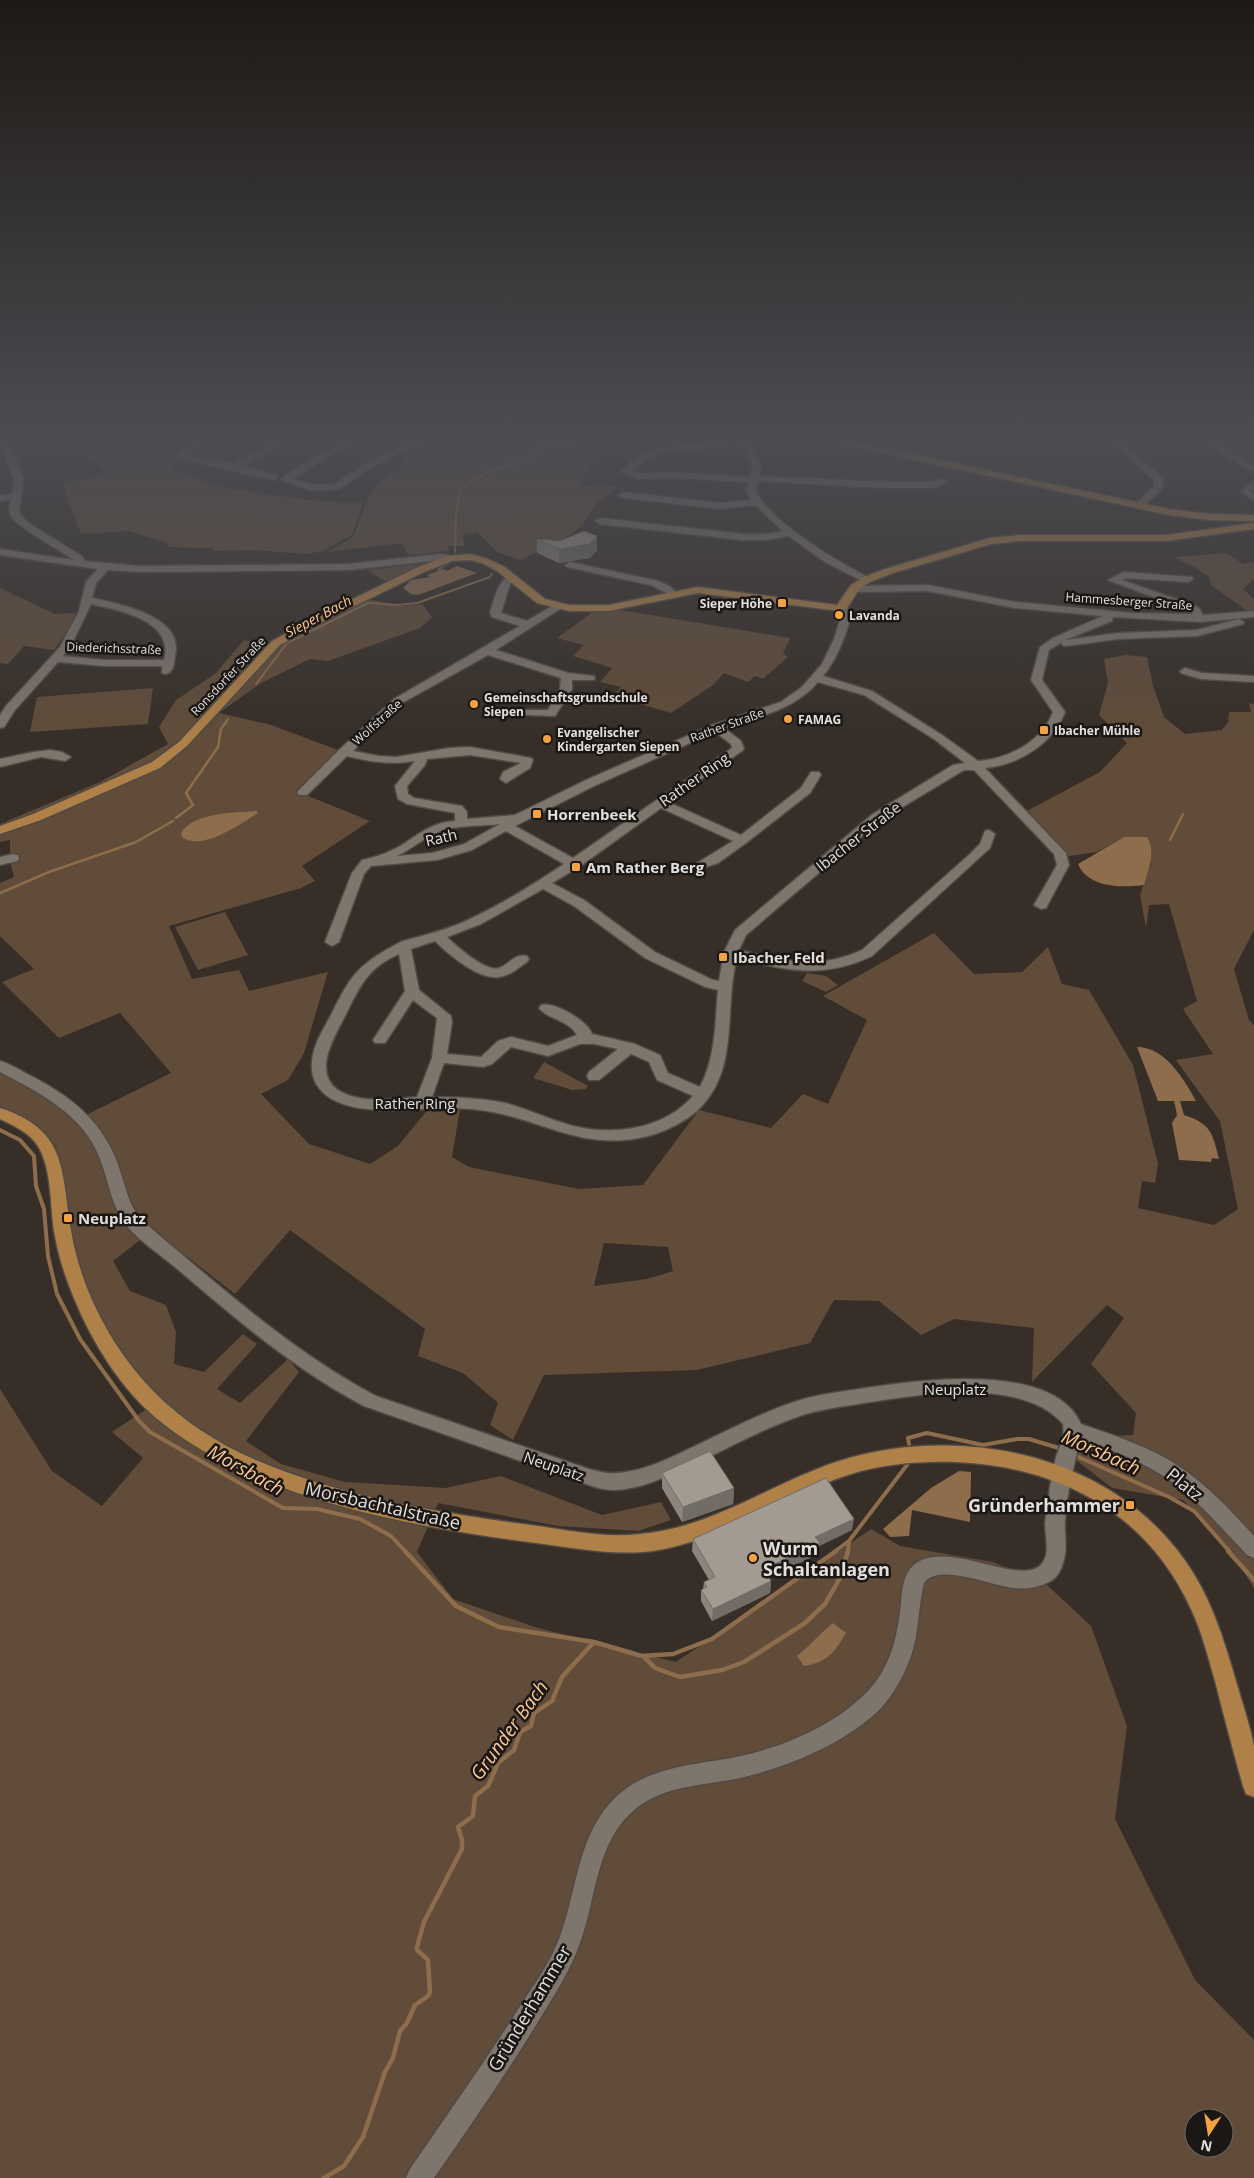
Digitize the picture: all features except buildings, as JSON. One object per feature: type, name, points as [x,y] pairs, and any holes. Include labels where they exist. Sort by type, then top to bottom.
[{"type":"main road","points":[[842,608],[853,589],[866,580],[975,544],[1001,540],[1169,538]]},
{"type":"main road","name":"Ronsdorfer Straße","points":[[0,830],[37,817],[156,765],[183,744],[276,643],[402,579],[450,558],[480,559],[496,566],[534,597],[558,607],[576,609],[606,608],[674,594],[705,590],[842,608]]},
{"type":"main road","name":"Morsbachtalstraße","points":[[0,1113],[31,1130],[45,1144],[55,1176],[65,1246],[71,1267],[88,1309],[113,1352],[145,1397],[190,1433],[213,1447],[285,1482],[397,1511],[449,1522],[587,1541],[630,1544],[685,1536],[736,1516],[839,1470],[859,1464],[907,1454],[951,1452],[985,1456],[1034,1466],[1069,1451],[1091,1488],[1125,1510],[1152,1536],[1183,1575],[1197,1598],[1211,1632],[1254,1786]]},
{"type":"street","points":[[47,538],[86,562]]},
{"type":"street","points":[[796,538],[828,560],[866,580]]},
{"type":"street","points":[[0,552],[86,562],[106,567],[139,569],[348,567],[441,557],[450,558]]},
{"type":"street","points":[[570,565],[594,572],[660,584],[674,594]]},
{"type":"street","points":[[0,725],[16,702],[57,659],[80,620],[88,600],[86,596],[91,582],[106,567]]},
{"type":"street","points":[[1188,578],[1124,576],[1113,580],[1189,607],[1195,610],[1201,619]]},
{"type":"street","points":[[512,578],[505,583],[495,612],[496,615],[528,625]]},
{"type":"street","name":"Hammesberger Straße","points":[[853,589],[928,588],[1015,605],[1108,614],[1201,619],[1251,615]]},
{"type":"street","name":"Diederichsstraße","points":[[57,659],[168,667],[172,649],[170,640],[155,622],[135,612],[88,600]]},
{"type":"street","name":"Wolfstraße","points":[[303,792],[398,701],[487,651],[558,607]]},
{"type":"street","name":"Rather Straße","points":[[512,823],[590,783],[716,727],[784,704],[802,693],[817,678],[832,656],[840,639],[847,614],[842,608]]},
{"type":"street","points":[[1048,646],[1099,624],[1108,619],[1108,614]]},
{"type":"street","points":[[1048,646],[1118,636],[1197,633],[1224,628],[1251,615]]},
{"type":"street","name":"Ibacher Straße","points":[[703,1094],[716,1065],[730,952],[740,933],[877,817],[958,768],[1003,762],[1042,738],[1053,727],[1058,717],[1058,710],[1040,688],[1036,676],[1043,652],[1048,646]]},
{"type":"street","points":[[487,651],[568,676],[590,678]]},
{"type":"street","points":[[1185,671],[1201,676],[1254,679]]},
{"type":"street","points":[[526,712],[551,714],[566,689],[568,676]]},
{"type":"street","points":[[817,678],[868,693],[938,737],[976,765],[1060,853],[1063,865],[1044,896],[1042,906]]},
{"type":"street","name":"Rather Ring","points":[[703,1094],[691,1109],[674,1121],[657,1128],[621,1136],[576,1132],[488,1105],[423,1102],[373,1104],[356,1102],[331,1092],[320,1077],[318,1060],[324,1041],[361,975],[377,961],[404,945],[476,921],[574,864],[738,749],[738,742],[716,727]]},
{"type":"street","points":[[343,752],[388,761],[465,751],[527,760],[526,765],[506,778]]},
{"type":"street","points":[[0,763],[44,753],[58,754],[65,757]]},
{"type":"street","points":[[421,758],[420,762],[401,786],[402,796],[411,802],[453,807],[461,818]]},
{"type":"street","points":[[700,865],[714,860],[806,790],[815,775]]},
{"type":"street","points":[[660,803],[742,840]]},
{"type":"street","name":"Rath","points":[[377,861],[410,846],[430,832],[461,818],[512,823]]},
{"type":"street","points":[[512,823],[574,864]]},
{"type":"street","name":"Rath","points":[[332,942],[358,873],[367,863],[405,861],[453,853],[473,845],[512,823]]},
{"type":"street","points":[[730,952],[786,966],[809,968],[837,965],[859,958],[867,953],[974,857],[986,845],[990,834]]},
{"type":"street","points":[[543,883],[579,903],[650,955],[710,984],[726,986]]},
{"type":"street","points":[[437,935],[447,946],[482,970],[491,973],[503,971],[522,959]]},
{"type":"street","points":[[404,945],[412,992],[444,1016],[445,1022],[439,1058],[423,1102]]},
{"type":"street","points":[[380,1040],[404,1001],[412,992]]},
{"type":"street","points":[[546,1008],[565,1016],[584,1030],[585,1040]]},
{"type":"street","points":[[439,1058],[483,1062],[489,1060],[506,1043],[519,1043],[548,1051],[574,1040],[609,1041],[630,1047],[654,1059],[662,1076],[703,1094]]},
{"type":"street","points":[[594,1076],[630,1047]]},
{"type":"street","name":"Neuplatz","points":[[0,1066],[54,1096],[79,1114],[89,1126],[108,1157],[122,1208],[133,1222],[238,1311],[322,1374],[353,1393],[460,1433],[599,1480],[622,1481],[665,1468],[769,1419],[820,1403],[897,1391],[954,1386],[979,1387],[1028,1395],[1056,1406],[1066,1416],[1069,1451]]},
{"type":"street","name":"Platz","points":[[1069,1451],[1148,1458],[1177,1474],[1254,1549]]},
{"type":"street","name":"Gründerhammer","points":[[419,2178],[511,2044],[563,1958],[577,1919],[581,1896],[595,1850],[623,1805],[642,1791],[667,1780],[753,1764],[791,1750],[825,1735],[857,1715],[885,1688],[894,1675],[906,1641],[914,1581],[919,1572],[930,1565],[948,1566],[1026,1579],[1044,1575],[1050,1570],[1056,1554],[1055,1524],[1069,1451]]},
{"type":"shaded area","points":[[150,538],[347,538],[325,550],[308,554],[250,550],[213,551],[213,548],[167,547],[168,543]]},
{"type":"shaded area","points":[[352,538],[463,538],[465,546],[448,546],[449,551],[408,555],[402,543],[327,552]]},
{"type":"shaded area","points":[[483,538],[565,538],[521,560],[497,552]]},
{"type":"shaded area","points":[[1227,553],[1243,564],[1254,562],[1254,579],[1243,589],[1254,599],[1254,610],[1248,611],[1212,586],[1208,576],[1173,557]]},
{"type":"shaded area","points":[[429,563],[388,583],[367,570]]},
{"type":"shaded area","points":[[457,566],[477,573],[418,595],[411,594],[403,588],[411,580],[430,577],[427,575],[443,569],[447,571]]},
{"type":"shaded area","points":[[0,588],[55,614],[76,613],[67,632],[54,650],[24,646],[8,664],[0,663]]},
{"type":"shaded area","points":[[367,599],[402,606],[422,604],[432,617],[420,628],[328,661],[310,659],[261,683],[219,713],[271,725],[338,750],[296,791],[370,821],[302,866],[315,881],[301,888],[169,926],[192,979],[239,970],[249,991],[328,972],[304,1053],[288,1080],[261,1094],[309,1144],[370,1164],[398,1146],[429,1108],[460,1109],[452,1157],[469,1167],[579,1189],[643,1185],[699,1110],[771,1128],[803,1094],[828,1104],[867,1020],[823,996],[934,933],[974,974],[1022,972],[1048,947],[1062,984],[1089,990],[1133,1065],[1158,1164],[1155,1183],[1142,1181],[1138,1208],[1214,1225],[1238,1209],[1220,1121],[1176,1060],[1213,1054],[1183,1009],[1197,1001],[1169,904],[1149,905],[1146,928],[1140,895],[1151,863],[1124,837],[1097,852],[1063,857],[1025,812],[1100,772],[1127,743],[1099,715],[1108,683],[1104,659],[1125,655],[1147,657],[1153,686],[1164,717],[1185,734],[1222,730],[1228,722],[1229,712],[1251,712],[1249,703],[1254,704],[1254,930],[1234,969],[1249,1020],[1254,1025],[1254,1588],[1226,1544],[1183,1500],[1112,1488],[1076,1460],[1084,1437],[1133,1435],[1136,1413],[1091,1364],[1124,1318],[1107,1305],[1032,1382],[1034,1328],[954,1319],[921,1335],[879,1301],[834,1300],[810,1343],[697,1370],[544,1375],[513,1440],[490,1425],[498,1403],[463,1373],[418,1356],[425,1329],[290,1230],[235,1294],[153,1230],[113,1261],[130,1291],[166,1305],[176,1332],[174,1364],[204,1372],[243,1334],[257,1344],[217,1389],[240,1403],[288,1359],[299,1372],[246,1441],[281,1464],[345,1482],[445,1488],[501,1476],[602,1515],[661,1502],[671,1520],[638,1531],[558,1526],[438,1503],[417,1552],[453,1599],[538,1628],[676,1662],[871,1529],[900,1546],[993,1562],[1046,1584],[1091,1626],[1127,1726],[1115,1819],[1195,1980],[1254,2040],[1254,2178],[0,2178],[0,1389],[52,1471],[102,1506],[143,1458],[112,1432],[157,1402],[145,1392],[94,1306],[70,1236],[56,1147],[37,1125],[0,1106],[0,1069],[52,1095],[74,1121],[171,1073],[120,1013],[59,1038],[2,982],[34,969],[0,936],[0,883],[14,877],[10,862],[10,840],[0,842],[0,824],[100,782],[168,744],[159,727],[176,700],[216,673],[244,640],[271,647]],"holes":[[[604,1243],[668,1247],[673,1271],[647,1279],[594,1286]]]},
{"type":"shaded area","points":[[621,610],[790,638],[783,654],[788,657],[763,679],[755,676],[748,682],[724,673],[713,685],[671,713],[613,696],[621,687],[600,682],[612,668],[573,656],[584,645],[557,638],[593,612]]},
{"type":"shaded area","points":[[153,688],[148,724],[30,732],[37,697]]},
{"type":"shaded area","points":[[257,811],[258,813],[241,824],[210,839],[190,841],[182,837],[181,833],[187,826],[205,817]]},
{"type":"shaded area","points":[[1124,837],[1147,837],[1150,843],[1151,861],[1144,885],[1106,885],[1089,878],[1083,872],[1078,864]]},
{"type":"shaded area","points":[[225,912],[248,955],[198,970],[175,927]]},
{"type":"shaded area","points":[[807,973],[826,976],[838,985],[826,992],[802,981]]},
{"type":"shaded area","points":[[1137,1047],[1147,1048],[1165,1058],[1186,1083],[1196,1101],[1180,1101],[1184,1115],[1200,1122],[1209,1130],[1219,1159],[1212,1158],[1211,1162],[1179,1160],[1172,1123],[1177,1115],[1174,1101],[1158,1101]]},
{"type":"shaded area","points":[[544,1062],[588,1086],[586,1089],[572,1090],[533,1078]]},
{"type":"shaded area","points":[[959,1471],[971,1472],[970,1522],[912,1510],[909,1536],[890,1537],[883,1529],[931,1488]]},
{"type":"shaded area","points":[[833,1623],[846,1633],[838,1646],[825,1659],[804,1666],[797,1656]]},
{"type":"waterway","name":"Sieper Bach","points":[[455,538],[455,552]]},
{"type":"waterway","name":"Sieper Bach","points":[[438,572],[441,567],[449,563]]},
{"type":"waterway","name":"Sieper Bach","points":[[256,684],[287,643],[368,603],[398,605],[417,603],[490,577],[492,574]]},
{"type":"waterway","name":"Sieper Bach","points":[[176,818],[193,805],[186,793],[218,747],[221,729],[228,719]]},
{"type":"waterway","points":[[1170,840],[1183,814]]},
{"type":"waterway","name":"Sieper Bach","points":[[0,893],[49,872],[136,842],[173,821]]},
{"type":"waterway","name":"Morsbach","points":[[0,1130],[20,1140],[34,1156],[36,1186],[44,1209],[48,1256],[57,1294],[80,1339],[139,1421],[150,1432],[283,1508],[317,1509],[360,1519],[391,1536],[406,1552]]},
{"type":"waterway","name":"Morsbach","points":[[909,1444],[908,1438],[927,1433],[983,1445],[1017,1439],[1029,1439],[1062,1449]]},
{"type":"waterway","name":"Morsbach","points":[[1074,1455],[1169,1497],[1194,1511],[1230,1552]]},
{"type":"waterway","name":"Morsbach","points":[[834,1552],[849,1541],[910,1461]]},
{"type":"waterway","name":"Morsbach","points":[[848,1552],[849,1542]]},
{"type":"waterway","name":"Morsbach","points":[[405,1551],[456,1606],[499,1627],[594,1642]]},
{"type":"waterway","name":"Morsbach","points":[[594,1642],[642,1656],[673,1654],[712,1639],[836,1551]]},
{"type":"waterway","name":"Morsbach","points":[[643,1656],[655,1668],[680,1677],[722,1670],[744,1662],[805,1623],[825,1604],[840,1578],[848,1551]]},
{"type":"waterway","name":"Morsbach","points":[[1228,1551],[1254,1580]]},
{"type":"waterway","name":"Grunder Bach","points":[[324,2178],[344,2166],[363,2137],[385,2072],[393,2058],[400,2031],[407,2023],[415,2005],[428,1996],[430,1992],[428,1960],[417,1950],[417,1947],[424,1922],[462,1849],[462,1840],[458,1827],[473,1816],[475,1796],[488,1786],[498,1763],[514,1750],[520,1732],[531,1726],[534,1713],[552,1701],[562,1677],[594,1642]]},
{"type":"place","name":"Sieper Höhe","points":[[782,603]]},
{"type":"place","name":"Lavanda","points":[[839,615]]},
{"type":"place","name":"Gemeinschaftsgrundschule Siepen","points":[[474,704]]},
{"type":"place","name":"FAMAG","points":[[788,719]]},
{"type":"place","name":"Ibacher Mühle","points":[[1044,730]]},
{"type":"place","name":"Evangelischer Kindergarten Siepen","points":[[547,739]]},
{"type":"place","name":"Horrenbeek","points":[[537,814]]},
{"type":"place","name":"Am Rather Berg","points":[[576,867]]},
{"type":"place","name":"Ibacher Feld","points":[[723,957]]},
{"type":"place","name":"Neuplatz","points":[[68,1218]]},
{"type":"place","name":"Gründerhammer","points":[[1130,1505]]},
{"type":"place","name":"Wurm Schaltanlagen","points":[[753,1558]]}]
